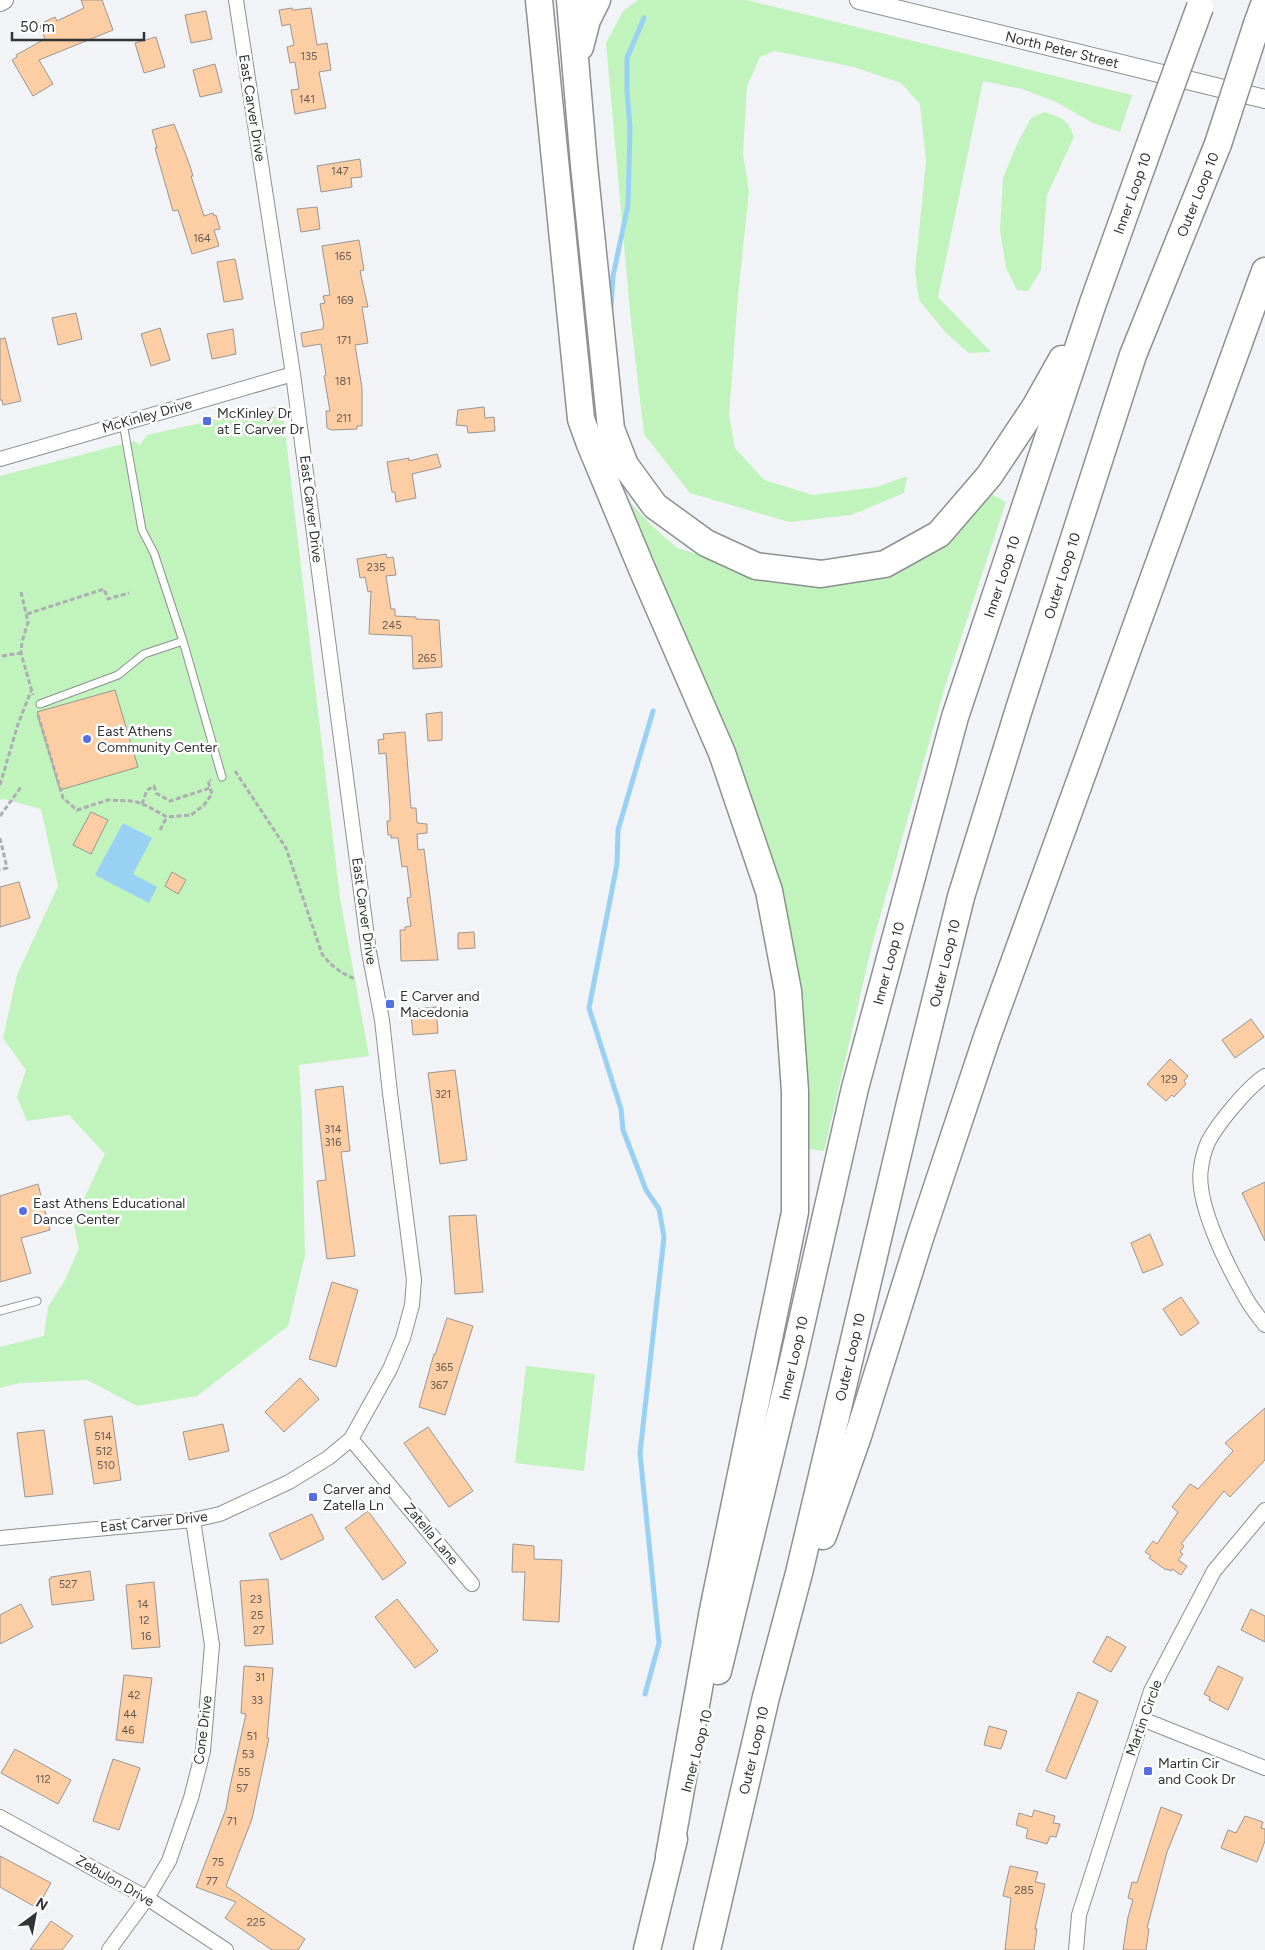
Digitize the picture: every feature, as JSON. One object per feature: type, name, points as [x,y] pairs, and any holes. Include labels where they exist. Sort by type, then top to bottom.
[{"type":"highway","points":[[539,0],[581,418],[638,560],[722,753],[769,891],[788,991],[795,1081],[795,1212],[713,1610],[669,1856]]},
{"type":"highway","points":[[570,0],[584,165],[611,429],[625,465],[655,506],[706,543],[756,566],[821,574],[885,564],[939,534],[989,476],[1035,407],[1093,303]]},
{"type":"highway","points":[[576,62],[587,20],[598,0]]},
{"type":"highway","name":"Inner Loop 10","points":[[647,1950],[669,1856],[731,1621],[792,1365],[854,1088],[952,726],[1093,303],[1201,4]]},
{"type":"highway","name":"Outer Loop 10","points":[[707,1950],[766,1697],[799,1573],[960,897],[1133,355],[1218,144],[1261,13]]},
{"type":"highway","points":[[766,1697],[858,1436],[920,1238],[987,1036],[1265,271]]},
{"type":"street","points":[[0,2],[4,0]]},
{"type":"street","name":"East Carver Drive","points":[[0,1538],[193,1520],[220,1514],[289,1482],[328,1458],[351,1439],[397,1354],[412,1305],[414,1280],[382,1020],[368,952],[294,374],[236,0]]},
{"type":"street","name":"North Peter Street","points":[[859,0],[1265,100]]},
{"type":"street","name":"McKinley Drive","points":[[0,459],[294,374]]},
{"type":"street","points":[[1265,1076],[1254,1083],[1232,1108],[1208,1142],[1201,1169],[1203,1200],[1222,1253],[1248,1302],[1265,1325]]},
{"type":"street","name":"Zatella Lane","points":[[351,1439],[472,1584]]},
{"type":"street","name":"Martin Circle","points":[[1076,1950],[1079,1915],[1151,1691],[1214,1571],[1265,1510]]},
{"type":"street","name":"Cone Drive","points":[[109,1950],[147,1898],[169,1861],[191,1798],[203,1751],[212,1645],[193,1520]]},
{"type":"street","points":[[1142,1719],[1265,1768]]},
{"type":"street","name":"Zebulon Drive","points":[[0,1817],[147,1898],[226,1950]]},
{"type":"lane","points":[[123,423],[142,530],[154,553],[183,641],[222,777]]},
{"type":"lane","points":[[40,704],[118,675],[144,654],[183,641]]},
{"type":"lane","points":[[0,1311],[37,1302]]},
{"type":"path","points":[[27,614],[104,590],[108,599],[129,593]]},
{"type":"path","points":[[21,592],[28,622],[20,652],[34,698]]},
{"type":"path","points":[[2,656],[20,652]]},
{"type":"path","points":[[0,785],[24,708]]},
{"type":"path","points":[[38,713],[63,798],[77,810],[108,800],[134,801],[167,817],[191,815],[204,805],[212,794],[208,781],[235,773]]},
{"type":"path","points":[[233,765],[235,773],[286,848],[322,954],[329,964],[344,975],[354,978]]},
{"type":"path","points":[[142,804],[148,790],[154,786],[156,792],[170,801],[210,788]]},
{"type":"path","points":[[0,816],[22,787]]},
{"type":"path","points":[[160,830],[167,817]]},
{"type":"path","points":[[0,838],[7,868],[0,870]]},
{"type":"green space","points":[[638,0],[747,0],[1132,95],[1120,132],[1093,123],[1056,102],[1022,89],[983,81],[938,297],[991,352],[969,353],[946,333],[919,300],[915,272],[926,162],[920,104],[901,83],[854,67],[774,51],[760,57],[747,86],[743,154],[749,191],[738,296],[729,415],[735,448],[764,480],[813,495],[877,487],[907,476],[904,493],[851,515],[789,522],[690,493],[644,434],[631,322],[606,43],[623,11]]},
{"type":"green space","points":[[1044,112],[1064,120],[1074,137],[1047,195],[1041,270],[1028,291],[1017,290],[1006,268],[1000,230],[1003,178],[1018,142],[1031,118]]},
{"type":"green space","points":[[282,405],[340,898],[369,1056],[299,1065],[305,1256],[288,1326],[197,1396],[137,1406],[87,1380],[19,1383],[0,1388],[0,1347],[44,1336],[48,1307],[65,1280],[79,1248],[73,1222],[105,1154],[69,1115],[27,1121],[17,1097],[26,1070],[3,1038],[17,975],[58,886],[41,809],[4,799],[0,800],[0,476],[134,441],[140,445],[147,435]]},
{"type":"green space","points":[[988,492],[1006,502],[946,683],[872,945],[824,1151],[807,1149],[808,1076],[800,993],[777,878],[761,822],[737,760],[653,570],[655,564],[624,496],[651,525],[677,548],[697,554],[745,576],[774,582],[805,585],[838,584]]},
{"type":"green space","points":[[526,1366],[595,1374],[584,1471],[515,1463]]},
{"type":"water","points":[[123,823],[152,838],[133,874],[157,887],[149,903],[95,875]]},
{"type":"building","points":[[81,0],[102,0],[113,30],[39,60],[53,84],[33,96],[12,60],[17,57],[16,55],[45,39],[40,26],[42,23],[55,17],[57,21],[84,8]]},
{"type":"building","points":[[292,8],[293,10],[311,8],[317,45],[327,43],[331,70],[319,72],[326,108],[295,114],[291,90],[299,89],[295,62],[290,63],[287,47],[294,45],[290,24],[282,26],[279,10]]},
{"type":"building","points":[[206,11],[212,39],[191,43],[185,15]]},
{"type":"building","points":[[156,37],[165,67],[144,73],[135,43]]},
{"type":"building","points":[[215,64],[222,92],[200,97],[193,70]]},
{"type":"building","points":[[174,124],[190,166],[193,176],[191,176],[204,216],[213,213],[214,216],[216,215],[220,229],[214,230],[219,246],[192,254],[178,210],[173,211],[155,148],[157,148],[152,130]]},
{"type":"building","points":[[360,159],[362,177],[351,178],[352,187],[321,192],[317,166]]},
{"type":"building","points":[[317,207],[320,229],[301,232],[297,209]]},
{"type":"building","points":[[359,240],[364,270],[360,271],[368,307],[362,307],[368,343],[355,345],[362,388],[362,426],[357,426],[357,429],[332,430],[327,428],[326,411],[330,411],[321,344],[303,347],[301,333],[323,329],[324,326],[320,304],[325,303],[323,296],[330,295],[322,246]]},
{"type":"building","points":[[235,259],[243,299],[224,302],[217,262]]},
{"type":"building","points":[[76,313],[82,339],[58,345],[52,318]]},
{"type":"building","points":[[160,328],[170,360],[151,366],[141,334]]},
{"type":"building","points":[[233,329],[236,354],[212,359],[207,334]]},
{"type":"building","points":[[5,338],[21,401],[3,405],[2,400],[0,400],[0,339]]},
{"type":"building","points":[[484,407],[485,418],[494,417],[495,431],[468,433],[467,426],[456,425],[458,410]]},
{"type":"building","points":[[437,454],[441,467],[412,474],[416,498],[396,502],[395,492],[392,492],[387,462],[409,458],[409,461]]},
{"type":"building","points":[[386,554],[387,558],[393,557],[396,575],[386,576],[391,609],[395,609],[395,616],[439,620],[442,667],[413,669],[412,636],[369,634],[371,591],[368,592],[365,577],[360,578],[357,559]]},
{"type":"building","name":"East Athens Community Center","points":[[115,690],[138,767],[60,790],[37,712]]},
{"type":"building","points":[[442,712],[442,740],[428,741],[426,714]]},
{"type":"building","points":[[405,732],[411,808],[416,808],[417,823],[427,824],[427,833],[417,834],[418,850],[424,849],[438,960],[401,961],[400,930],[405,930],[405,927],[411,926],[407,898],[411,897],[407,866],[402,867],[398,838],[391,838],[391,835],[388,835],[387,821],[390,821],[390,809],[386,753],[379,754],[378,740],[384,739],[383,734]]},
{"type":"building","points":[[91,812],[108,820],[91,854],[73,845]]},
{"type":"building","points":[[172,872],[186,880],[178,894],[165,886]]},
{"type":"building","points":[[19,882],[30,918],[0,927],[0,887]]},
{"type":"building","points":[[474,932],[475,948],[458,949],[458,933]]},
{"type":"building","points":[[436,1007],[438,1033],[413,1035],[411,1015],[416,1015],[415,1009]]},
{"type":"building","points":[[1251,1019],[1264,1037],[1235,1058],[1222,1040]]},
{"type":"building","points":[[1170,1059],[1188,1076],[1184,1081],[1186,1084],[1174,1097],[1172,1095],[1166,1101],[1147,1084]]},
{"type":"building","points":[[455,1070],[467,1160],[440,1164],[428,1073]]},
{"type":"building","points":[[343,1086],[350,1151],[341,1152],[355,1256],[327,1259],[317,1181],[326,1180],[315,1090]]},
{"type":"building","points":[[1265,1182],[1265,1241],[1242,1193]]},
{"type":"building","name":"East Athens Educational Dance Center","points":[[38,1184],[50,1230],[21,1238],[31,1273],[0,1282],[0,1196]]},
{"type":"building","points":[[476,1215],[483,1292],[455,1294],[449,1216]]},
{"type":"building","points":[[1150,1234],[1163,1265],[1143,1273],[1131,1243]]},
{"type":"building","points":[[332,1282],[358,1290],[336,1367],[309,1359]]},
{"type":"building","points":[[1181,1297],[1199,1323],[1181,1336],[1163,1309]]},
{"type":"building","points":[[447,1318],[473,1326],[445,1415],[419,1407],[434,1354]]},
{"type":"building","points":[[300,1378],[319,1399],[284,1432],[265,1412]]},
{"type":"building","points":[[1265,1408],[1265,1460],[1230,1497],[1224,1491],[1181,1544],[1184,1546],[1180,1552],[1183,1554],[1178,1560],[1187,1566],[1181,1575],[1172,1569],[1171,1571],[1166,1570],[1149,1558],[1151,1556],[1145,1552],[1153,1541],[1157,1544],[1178,1512],[1172,1507],[1190,1484],[1198,1489],[1233,1451],[1225,1443]]},
{"type":"building","points":[[112,1416],[121,1480],[94,1484],[84,1420]]},
{"type":"building","points":[[223,1424],[229,1451],[189,1460],[183,1432]]},
{"type":"building","points":[[428,1427],[473,1491],[449,1507],[404,1443]]},
{"type":"building","points":[[44,1430],[53,1494],[25,1497],[17,1433]]},
{"type":"building","points":[[368,1511],[406,1563],[383,1580],[345,1528]]},
{"type":"building","points":[[312,1514],[324,1539],[281,1560],[269,1534]]},
{"type":"building","points":[[513,1544],[534,1546],[534,1559],[562,1560],[559,1622],[523,1620],[525,1572],[512,1572]]},
{"type":"building","points":[[90,1571],[94,1600],[52,1605],[49,1579],[51,1577]]},
{"type":"building","points":[[268,1579],[273,1644],[245,1646],[240,1581]]},
{"type":"building","points":[[154,1582],[160,1647],[132,1649],[126,1585]]},
{"type":"building","points":[[397,1599],[438,1651],[415,1668],[375,1617]]},
{"type":"building","points":[[21,1604],[33,1627],[0,1644],[0,1615]]},
{"type":"building","points":[[1251,1609],[1265,1616],[1265,1642],[1241,1630]]},
{"type":"building","points":[[1107,1636],[1126,1647],[1111,1672],[1093,1662]]},
{"type":"building","points":[[244,1666],[273,1668],[267,1738],[269,1738],[252,1819],[226,1886],[305,1939],[298,1950],[272,1950],[225,1918],[236,1902],[196,1887],[226,1809],[246,1714],[241,1713]]},
{"type":"building","points":[[1218,1666],[1243,1678],[1228,1710],[1209,1700],[1210,1697],[1204,1694]]},
{"type":"building","points":[[124,1675],[152,1678],[143,1743],[116,1740]]},
{"type":"building","points":[[1078,1692],[1098,1701],[1066,1779],[1046,1771]]},
{"type":"building","points":[[989,1726],[1007,1731],[1001,1749],[984,1745]]},
{"type":"building","points":[[15,1749],[71,1780],[58,1804],[1,1773]]},
{"type":"building","points":[[113,1759],[140,1768],[119,1830],[93,1821]]},
{"type":"building","points":[[1161,1807],[1182,1815],[1167,1852],[1147,1928],[1149,1929],[1146,1950],[1123,1950],[1128,1917],[1133,1900],[1128,1898],[1132,1882],[1137,1883]]},
{"type":"building","points":[[1034,1810],[1055,1816],[1053,1823],[1060,1824],[1056,1837],[1050,1836],[1047,1844],[1026,1838],[1028,1829],[1016,1825],[1019,1813],[1032,1817]]},
{"type":"building","points":[[1245,1816],[1263,1822],[1261,1828],[1265,1829],[1265,1841],[1257,1862],[1221,1848],[1228,1830],[1236,1833]]},
{"type":"building","points":[[0,1856],[51,1883],[37,1908],[0,1887]]},
{"type":"building","points":[[1010,1866],[1038,1872],[1035,1882],[1045,1884],[1035,1929],[1037,1929],[1034,1950],[1005,1950],[1011,1898],[1003,1896]]},
{"type":"building","points":[[51,1921],[73,1936],[62,1950],[30,1950]]},
{"type":"waterway","points":[[611,308],[613,276],[628,205],[630,127],[627,58],[644,18]]},
{"type":"waterway","points":[[645,1694],[659,1643],[640,1453],[664,1237],[659,1209],[646,1190],[623,1130],[621,1109],[589,1008],[617,864],[618,830],[653,711]]},
{"type":"place","name":"McKinley Dr at E Carver Dr","points":[[207,421]]},
{"type":"place","name":"East Athens Community Center","points":[[87,739]]},
{"type":"place","name":"E Carver and Macedonia","points":[[390,1004]]},
{"type":"place","name":"East Athens Educational Dance Center","points":[[23,1211]]},
{"type":"place","name":"Carver and Zatella Ln","points":[[313,1497]]},
{"type":"place","name":"Martin Cir and Cook Dr","points":[[1148,1771]]}]
